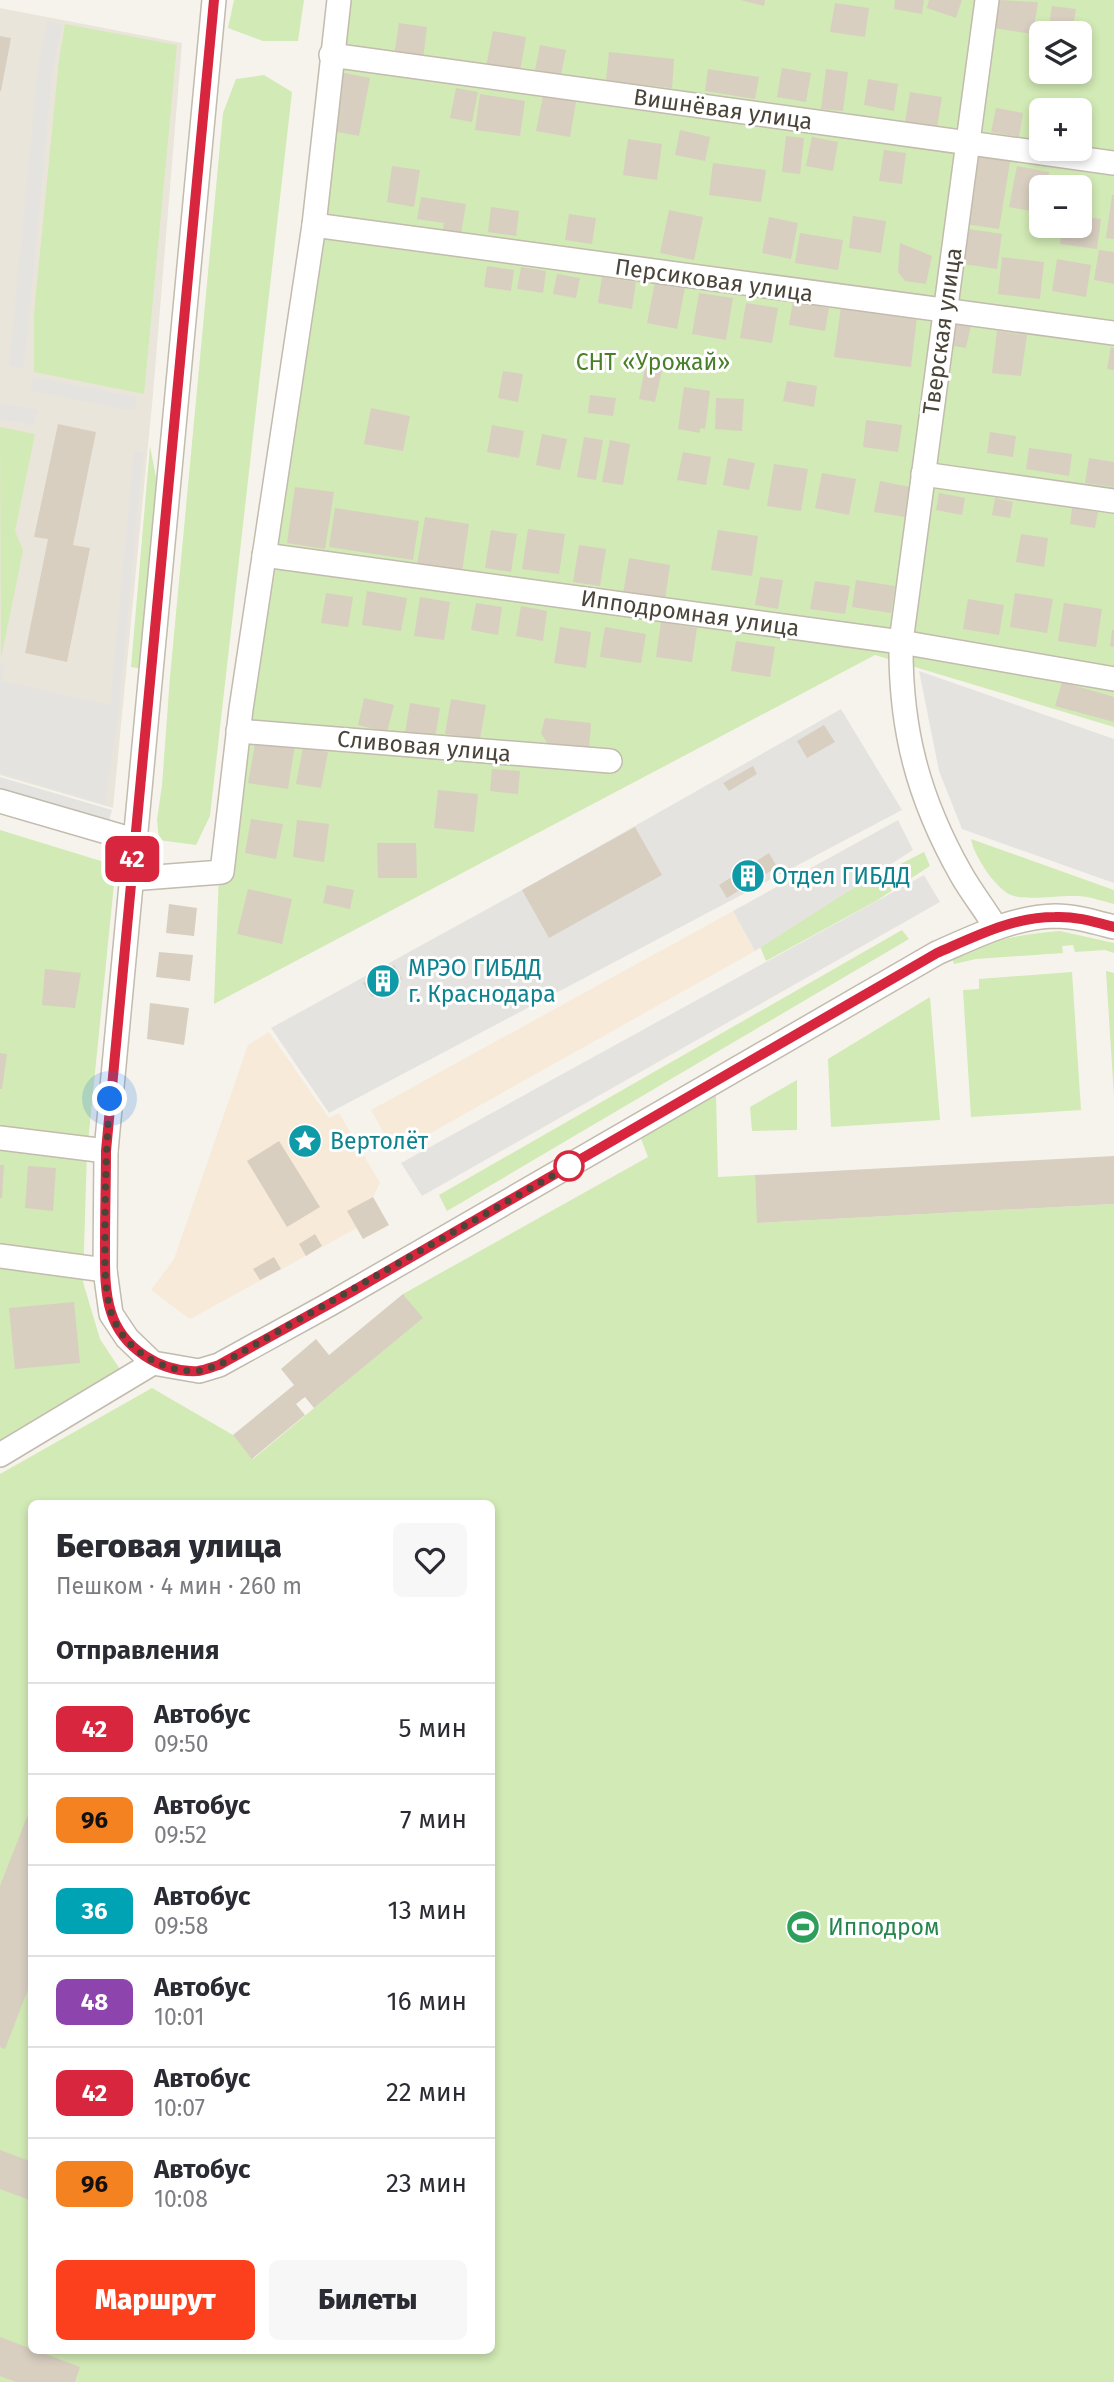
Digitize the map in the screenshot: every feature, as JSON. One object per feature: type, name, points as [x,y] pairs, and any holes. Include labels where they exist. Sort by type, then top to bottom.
[{"type":"street","points":[[214,0],[106,1151],[105,1270],[111,1314],[127,1339],[153,1363],[199,1371],[219,1365],[330,1304],[937,953],[1024,919],[1058,916],[1114,927]]},
{"type":"street","points":[[130,879],[222,872],[238,731],[314,225],[339,0]]},
{"type":"street","name":"Тверская улица","points":[[987,0],[901,652],[905,722],[925,800],[962,875],[996,928]]},
{"type":"street","name":"Вишнёвая улица","points":[[331,55],[1114,163]]},
{"type":"street","name":"Персиковая улица","points":[[314,225],[1114,333]]},
{"type":"street","points":[[923,474],[1114,500]]},
{"type":"street","name":"Ипподромная улица","points":[[264,555],[901,652],[1114,679]]},
{"type":"street","name":"Сливовая улица","points":[[238,731],[610,761]]},
{"type":"street","points":[[0,801],[134,840]]},
{"type":"street","points":[[0,1138],[106,1151]]},
{"type":"street","points":[[0,1256],[105,1270]]},
{"type":"street","points":[[0,1455],[153,1363]]},
{"type":"shaded area","points":[[0,8],[182,43],[153,394],[113,808],[0,775]]},
{"type":"shaded area","points":[[47,21],[62,24],[53,67],[24,368],[9,366],[38,65]]},
{"type":"shaded area","points":[[33,377],[137,397],[134,411],[30,391]]},
{"type":"shaded area","points":[[0,403],[38,410],[34,426],[0,419]]},
{"type":"shaded area","points":[[134,451],[143,452],[119,708],[105,805],[0,773],[0,664],[5,665],[2,681],[110,705]]},
{"type":"shaded area","points":[[919,671],[1114,739],[1114,883],[962,829],[939,771]]},
{"type":"shaded area","points":[[841,709],[902,810],[329,1113],[271,1028],[522,890]]},
{"type":"shaded area","points":[[0,777],[112,810],[108,824],[0,792]]},
{"type":"shaded area","points":[[898,820],[913,850],[755,951],[733,911]]},
{"type":"shaded area","points":[[924,875],[940,902],[422,1196],[401,1163]]},
{"type":"shaded area","points":[[733,911],[755,951],[395,1153],[371,1110]]},
{"type":"shaded area","points":[[269,1032],[329,1118],[339,1113],[380,1183],[373,1197],[347,1211],[357,1228],[190,1319],[151,1290],[174,1259],[248,1045]]},
{"type":"green space","points":[[234,0],[304,0],[298,41],[263,41],[228,28]]},
{"type":"green space","name":"СНТ «Урожай»","points":[[334,0],[1114,0],[1114,727],[875,655],[214,1004],[219,873]]},
{"type":"green space","points":[[65,24],[177,45],[144,394],[34,372],[34,313],[59,60]]},
{"type":"green space","points":[[264,75],[292,92],[210,816],[196,845],[159,840],[157,820],[223,113],[236,79]]},
{"type":"green space","points":[[0,427],[35,434],[15,531],[23,551],[1,658]]},
{"type":"green space","points":[[150,446],[158,488],[143,669],[131,667]]},
{"type":"green space","points":[[0,830],[101,861],[114,884],[87,1152],[83,1282],[100,1339],[125,1377],[0,1451]]},
{"type":"green space","points":[[971,839],[1114,890],[1114,904],[1081,896],[1024,898],[1011,895],[998,886],[986,871]]},
{"type":"green space","points":[[924,852],[930,866],[876,901],[766,961],[759,944],[857,886]]},
{"type":"green space","points":[[902,930],[909,939],[447,1211],[439,1195]]},
{"type":"green space","points":[[1060,931],[1114,943],[1114,953],[1105,950],[1075,952],[1073,945],[1062,946],[1063,953],[976,959],[954,964],[951,956],[1004,939]]},
{"type":"green space","points":[[1106,971],[1114,973],[1114,1096]]},
{"type":"green space","points":[[1072,972],[1081,1110],[971,1117],[963,990],[979,989],[979,979]]},
{"type":"green space","points":[[930,997],[940,1120],[831,1127],[828,1059]]},
{"type":"green space","points":[[797,1080],[797,1130],[752,1131],[750,1107]]},
{"type":"green space","name":"Ипподром","points":[[716,1094],[718,1177],[755,1175],[758,1223],[1114,1204],[1114,2382],[0,2382],[0,1474],[152,1388],[233,1435],[253,1459],[422,1318],[403,1294],[648,1157],[640,1136]]},
{"type":"building","points":[[741,0],[765,0],[764,6]]},
{"type":"building","points":[[895,0],[924,0],[922,14],[894,9]]},
{"type":"building","points":[[929,0],[962,0],[956,18],[927,8]]},
{"type":"building","points":[[998,0],[1038,2],[1035,21],[1029,21],[1029,33],[994,28]]},
{"type":"building","points":[[835,3],[869,8],[865,37],[830,32]]},
{"type":"building","points":[[1052,6],[1076,9],[1074,21],[1050,21]]},
{"type":"building","points":[[399,23],[427,27],[423,59],[394,56]]},
{"type":"building","points":[[493,31],[526,37],[520,72],[486,67]]},
{"type":"building","points":[[0,36],[11,38],[1,91],[0,91]]},
{"type":"building","points":[[540,45],[566,50],[561,75],[535,70]]},
{"type":"building","points":[[609,52],[674,59],[672,88],[606,81]]},
{"type":"building","points":[[782,68],[811,73],[806,102],[777,97]]},
{"type":"building","points":[[708,69],[759,77],[755,99],[705,91]]},
{"type":"building","points":[[826,69],[848,72],[843,111],[821,109]]},
{"type":"building","points":[[339,72],[370,78],[359,136],[327,130]]},
{"type":"building","points":[[868,79],[898,84],[894,111],[864,105]]},
{"type":"building","points":[[456,88],[478,92],[472,122],[450,118]]},
{"type":"building","points":[[910,92],[942,97],[936,133],[904,128]]},
{"type":"building","points":[[480,94],[525,101],[520,136],[475,130]]},
{"type":"building","points":[[543,96],[576,102],[570,137],[536,131]]},
{"type":"building","points":[[996,108],[1023,113],[1019,137],[991,132]]},
{"type":"building","points":[[680,130],[710,137],[705,161],[675,155]]},
{"type":"building","points":[[786,136],[804,138],[800,174],[782,172]]},
{"type":"building","points":[[812,137],[838,142],[833,171],[806,166]]},
{"type":"building","points":[[628,139],[662,144],[657,180],[623,175]]},
{"type":"building","points":[[884,150],[906,153],[902,184],[879,181]]},
{"type":"building","points":[[975,156],[1010,162],[999,229],[965,224]]},
{"type":"building","points":[[713,163],[766,170],[761,202],[709,195]]},
{"type":"building","points":[[392,166],[420,170],[414,207],[387,202]]},
{"type":"building","points":[[1017,166],[1049,172],[1048,175],[1029,175],[1029,211],[1009,207]]},
{"type":"building","points":[[1114,195],[1114,239],[1106,238]]},
{"type":"building","points":[[421,197],[466,204],[461,234],[443,231],[444,223],[417,219]]},
{"type":"building","points":[[491,207],[519,211],[516,236],[488,232]]},
{"type":"building","points":[[669,210],[703,217],[694,260],[660,253]]},
{"type":"building","points":[[569,214],[596,218],[592,244],[565,240]]},
{"type":"building","points":[[853,216],[886,221],[881,253],[849,248]]},
{"type":"building","points":[[769,217],[798,223],[791,259],[762,253]]},
{"type":"building","points":[[1092,218],[1101,219],[1097,249],[1060,244],[1061,238],[1092,238]]},
{"type":"building","points":[[962,228],[1002,234],[997,269],[957,263]]},
{"type":"building","points":[[800,233],[843,240],[838,270],[795,263]]},
{"type":"building","points":[[900,243],[932,256],[926,284],[905,281],[898,272]]},
{"type":"building","points":[[1099,250],[1114,252],[1114,284],[1094,280]]},
{"type":"building","points":[[1002,257],[1044,262],[1040,299],[998,294]]},
{"type":"building","points":[[1057,259],[1091,265],[1086,297],[1052,291]]},
{"type":"building","points":[[487,266],[514,270],[511,291],[484,287]]},
{"type":"building","points":[[521,267],[546,271],[543,293],[517,289]]},
{"type":"building","points":[[557,274],[580,278],[576,298],[553,294]]},
{"type":"building","points":[[602,277],[636,282],[632,309],[598,303]]},
{"type":"building","points":[[655,282],[685,287],[677,329],[647,323]]},
{"type":"building","points":[[699,293],[733,298],[726,340],[692,334]]},
{"type":"building","points":[[793,301],[829,308],[825,331],[789,325]]},
{"type":"building","points":[[746,303],[778,308],[772,343],[740,338]]},
{"type":"building","points":[[841,307],[917,317],[911,367],[834,357]]},
{"type":"building","points":[[952,321],[971,325],[966,348],[948,345]]},
{"type":"building","points":[[997,331],[1027,335],[1021,376],[992,373]]},
{"type":"building","points":[[1111,347],[1114,348],[1114,370],[1107,369]]},
{"type":"building","points":[[645,367],[662,370],[655,402],[639,399]]},
{"type":"building","points":[[503,371],[523,374],[518,402],[498,398]]},
{"type":"building","points":[[787,381],[817,386],[814,407],[783,401]]},
{"type":"building","points":[[684,387],[710,391],[705,429],[700,428],[700,433],[678,429]]},
{"type":"building","points":[[590,395],[616,398],[613,416],[588,413]]},
{"type":"building","points":[[716,398],[744,399],[742,431],[715,429]]},
{"type":"building","points":[[371,408],[410,416],[403,451],[364,444]]},
{"type":"building","points":[[866,420],[902,425],[898,452],[863,447]]},
{"type":"building","points":[[58,424],[96,432],[73,545],[90,548],[67,662],[25,653],[48,539],[34,537]]},
{"type":"building","points":[[492,425],[524,431],[519,458],[487,452]]},
{"type":"building","points":[[990,432],[1016,436],[1013,457],[987,453]]},
{"type":"building","points":[[542,434],[567,439],[560,470],[536,465]]},
{"type":"building","points":[[584,437],[603,440],[596,480],[577,477]]},
{"type":"building","points":[[610,440],[630,444],[623,485],[602,482]]},
{"type":"building","points":[[1029,448],[1072,454],[1069,476],[1026,469]]},
{"type":"building","points":[[683,452],[711,457],[706,485],[677,480]]},
{"type":"building","points":[[728,458],[755,463],[749,490],[723,485]]},
{"type":"building","points":[[1089,458],[1114,462],[1114,487],[1085,483]]},
{"type":"building","points":[[774,464],[808,469],[801,511],[767,506]]},
{"type":"building","points":[[822,473],[856,479],[849,515],[815,508]]},
{"type":"building","points":[[880,481],[910,487],[905,517],[874,512]]},
{"type":"building","points":[[295,487],[334,492],[325,549],[287,543]]},
{"type":"building","points":[[939,493],[965,498],[962,515],[936,510]]},
{"type":"building","points":[[995,498],[1013,502],[1010,518],[992,515]]},
{"type":"building","points":[[335,508],[419,521],[413,560],[329,547]]},
{"type":"building","points":[[1072,508],[1098,512],[1095,528],[1070,524]]},
{"type":"building","points":[[425,517],[469,524],[462,572],[417,565]]},
{"type":"building","points":[[528,529],[565,534],[559,574],[522,569]]},
{"type":"building","points":[[491,530],[517,534],[511,572],[485,568]]},
{"type":"building","points":[[718,530],[758,536],[752,576],[711,570]]},
{"type":"building","points":[[1021,534],[1048,538],[1044,567],[1016,562]]},
{"type":"building","points":[[579,545],[606,549],[600,586],[573,582]]},
{"type":"building","points":[[629,558],[670,565],[665,600],[623,594]]},
{"type":"building","points":[[760,577],[783,580],[778,609],[755,605]]},
{"type":"building","points":[[856,580],[895,586],[891,613],[852,607]]},
{"type":"building","points":[[815,581],[850,586],[845,614],[810,609]]},
{"type":"building","points":[[367,591],[407,598],[401,631],[362,625]]},
{"type":"building","points":[[326,593],[353,597],[348,627],[321,623]]},
{"type":"building","points":[[1015,593],[1053,599],[1047,633],[1010,627]]},
{"type":"building","points":[[420,597],[450,602],[444,640],[414,636]]},
{"type":"building","points":[[968,599],[1004,605],[999,635],[963,629]]},
{"type":"building","points":[[476,603],[502,607],[498,635],[471,630]]},
{"type":"building","points":[[1064,603],[1102,609],[1096,647],[1058,641]]},
{"type":"building","points":[[521,606],[547,611],[543,641],[516,636]]},
{"type":"building","points":[[661,622],[697,628],[692,662],[656,657]]},
{"type":"building","points":[[560,627],[591,632],[586,668],[554,663]]},
{"type":"building","points":[[605,627],[646,634],[641,663],[600,657]]},
{"type":"building","points":[[1114,630],[1114,647],[1110,646]]},
{"type":"building","points":[[736,641],[775,647],[770,677],[731,671]]},
{"type":"building","points":[[1062,682],[1114,697],[1114,722],[1055,706]]},
{"type":"building","points":[[364,698],[394,705],[387,732],[358,725]]},
{"type":"building","points":[[451,699],[486,705],[480,739],[445,734]]},
{"type":"building","points":[[410,703],[440,708],[435,738],[405,733]]},
{"type":"building","points":[[545,718],[591,723],[589,749],[549,746],[541,733]]},
{"type":"building","points":[[824,725],[835,742],[807,758],[797,741]]},
{"type":"building","points":[[256,738],[295,745],[288,789],[248,783]]},
{"type":"building","points":[[303,747],[328,752],[321,788],[296,784]]},
{"type":"building","points":[[753,766],[757,774],[729,791],[723,783]]},
{"type":"building","points":[[492,769],[520,771],[518,794],[490,791]]},
{"type":"building","points":[[438,790],[478,794],[474,832],[434,828]]},
{"type":"building","points":[[251,819],[283,824],[276,859],[245,853]]},
{"type":"building","points":[[297,820],[329,824],[324,862],[293,857]]},
{"type":"building","points":[[635,827],[662,875],[549,938],[522,890]]},
{"type":"building","points":[[377,843],[416,843],[417,878],[378,878]]},
{"type":"building","name":"Отдел ГИБДД","points":[[769,853],[777,867],[727,898],[719,885]]},
{"type":"building","points":[[327,885],[354,890],[350,909],[323,903]]},
{"type":"building","points":[[248,889],[292,899],[282,944],[237,934]]},
{"type":"building","points":[[169,904],[197,908],[194,936],[166,933]]},
{"type":"building","points":[[159,952],[193,955],[190,981],[156,977]]},
{"type":"building","name":"МРЭО ГИБДД г. Краснодара","points":[[394,965],[402,979],[372,997],[363,983]]},
{"type":"building","points":[[45,969],[81,973],[75,1008],[42,1005]]},
{"type":"building","points":[[150,1003],[189,1008],[184,1045],[147,1039]]},
{"type":"building","points":[[0,1053],[7,1054],[2,1089],[0,1089]]},
{"type":"building","points":[[279,1141],[320,1207],[287,1227],[247,1161]]},
{"type":"building","points":[[1114,1156],[1114,1204],[757,1223],[755,1175]]},
{"type":"building","points":[[0,1165],[4,1165],[2,1198],[0,1198]]},
{"type":"building","points":[[28,1166],[56,1168],[53,1211],[25,1208]]},
{"type":"building","points":[[373,1197],[389,1225],[363,1239],[347,1211]]},
{"type":"building","points":[[315,1234],[322,1246],[306,1256],[299,1244]]},
{"type":"building","points":[[274,1257],[281,1269],[260,1280],[253,1269]]},
{"type":"building","points":[[403,1294],[423,1318],[314,1408],[305,1397],[296,1404],[305,1415],[252,1459],[233,1435],[294,1385],[281,1369],[316,1339],[329,1355]]},
{"type":"building","points":[[74,1302],[80,1363],[15,1369],[9,1308]]},
{"type":"building","points":[[28,1814],[28,1989],[5,2049],[0,2047],[0,1886]]},
{"type":"building","points":[[0,2150],[28,2160],[28,2200],[0,2189]]},
{"type":"building","points":[[0,2337],[28,2348],[28,2354],[45,2354],[80,2367],[75,2382],[16,2382],[0,2376]]},
{"type":"bus line","name":"42","points":[[214,0],[106,1151],[105,1270],[109,1302],[111,1314],[119,1329],[137,1350],[153,1363],[182,1369],[199,1371],[219,1365],[351,1292],[937,953],[1024,919],[1058,916],[1114,927]]},
{"type":"place","name":"Отдел ГИБДД","points":[[748,876]]},
{"type":"place","name":"МРЭО ГИБДД г. Краснодара","points":[[383,981]]},
{"type":"place","name":"Вертолёт","points":[[305,1141]]},
{"type":"place","name":"Ипподром","points":[[803,1927]]},
{"type":"route","points":[[110,1099],[106,1151],[105,1270],[111,1314],[127,1339],[153,1363],[182,1369],[199,1371],[219,1365],[575,1163],[569,1166]]}]
